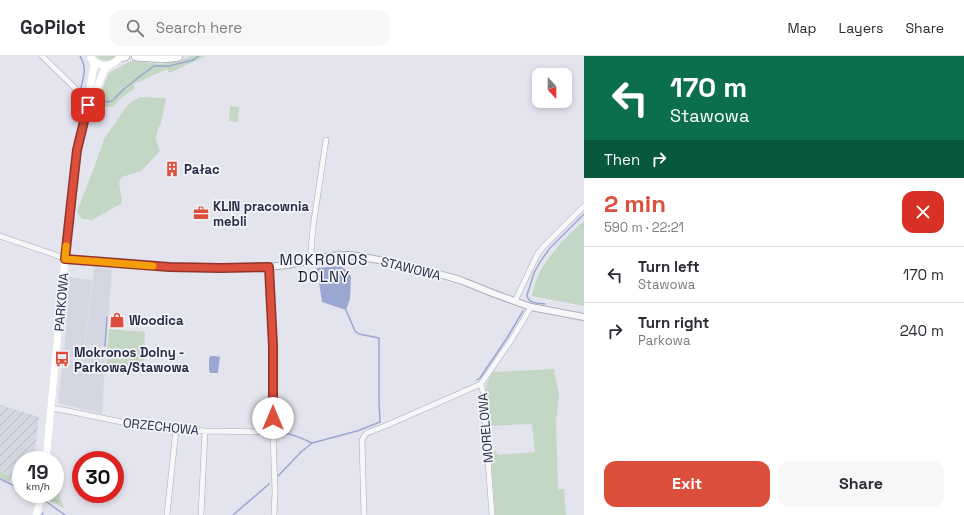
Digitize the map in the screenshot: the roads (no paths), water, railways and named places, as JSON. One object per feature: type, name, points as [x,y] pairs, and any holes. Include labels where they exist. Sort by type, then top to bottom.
[{"type":"highway","points":[[136,56],[159,58],[178,56]]},
{"type":"main road","points":[[92,58],[97,63],[102,65],[110,65],[117,62],[122,56]]},
{"type":"main road","name":"PARKOWA","points":[[47,451],[77,150],[90,97],[94,66],[92,58]]},
{"type":"main road","name":"PARKOWA","points":[[90,97],[96,89],[104,70],[110,65]]},
{"type":"main road","points":[[36,515],[40,503]]},
{"type":"street","points":[[42,56],[77,90],[90,97]]},
{"type":"street","points":[[312,260],[311,250],[313,227],[326,140]]},
{"type":"street","points":[[515,302],[538,253],[584,206]]},
{"type":"street","points":[[0,236],[65,259]]},
{"type":"street","name":"STAWOWA","points":[[65,259],[176,268],[269,267],[331,256],[347,255],[407,265],[460,280],[531,307],[584,317]]},
{"type":"street","points":[[269,267],[273,346],[274,515]]},
{"type":"street","name":"MORELOWA","points":[[492,515],[481,384],[512,339],[531,307]]},
{"type":"street","points":[[364,515],[362,441],[364,435],[481,384]]},
{"type":"street","name":"ORZECHOWA","points":[[51,408],[136,426],[205,431],[273,432]]},
{"type":"street","points":[[167,515],[176,429]]},
{"type":"street","points":[[201,515],[205,431]]},
{"type":"water","points":[[340,266],[351,276],[350,299],[346,310],[322,302],[317,268]]},
{"type":"water","points":[[211,356],[220,357],[218,373],[210,373],[209,358]]},
{"type":"waterway","points":[[80,56],[84,68],[81,88]]},
{"type":"waterway","points":[[101,100],[107,102],[112,101],[124,89],[154,66],[169,66],[193,60],[199,56]]},
{"type":"waterway","points":[[545,304],[531,302],[528,298],[527,295],[534,273],[550,248],[584,214]]},
{"type":"waterway","points":[[278,476],[302,451],[312,443],[357,431],[380,422],[379,338],[359,334],[355,331],[346,310]]},
{"type":"waterway","points":[[477,380],[480,378],[507,338],[523,311]]},
{"type":"waterway","points":[[105,346],[107,317]]},
{"type":"waterway","points":[[279,432],[296,436],[312,443]]},
{"type":"waterway","points":[[0,479],[12,485]]},
{"type":"waterway","points":[[233,515],[269,484]]},
{"type":"waterway","points":[[48,503],[65,515]]},
{"type":"place","name":"Pałac","points":[[172,169]]},
{"type":"place","name":"KLIN pracownia mebli","points":[[201,213]]},
{"type":"place","name":"Woodica","points":[[117,320]]},
{"type":"place","name":"Mokronos Dolny - Parkowa/Stawowa","points":[[62,359]]},
{"type":"district","name":"MOKRONOS DOLNY","points":[[324,268]]}]
